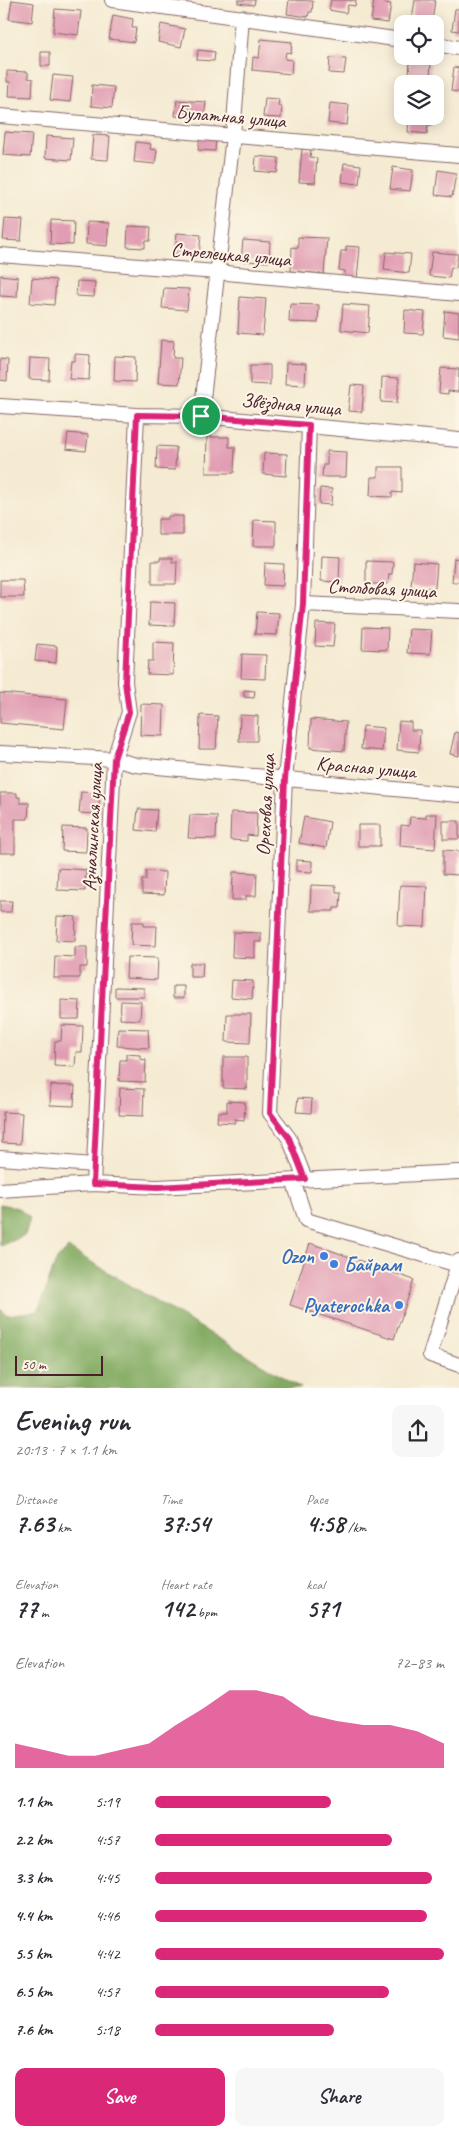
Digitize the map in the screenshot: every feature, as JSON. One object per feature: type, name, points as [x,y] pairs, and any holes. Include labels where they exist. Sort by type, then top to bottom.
[{"type":"street","points":[[112,0],[394,39]]},
{"type":"street","points":[[201,416],[233,136],[242,17]]},
{"type":"street","points":[[444,46],[459,48]]},
{"type":"street","name":"Булатная улица","points":[[0,116],[459,155]]},
{"type":"street","name":"Стрелецкая улица","points":[[0,256],[216,272],[459,294]]},
{"type":"street","name":"Звёздная улица","points":[[0,406],[137,415],[201,416],[459,440]]},
{"type":"street","name":"Азналинская улица","points":[[93,1184],[114,759],[129,712],[125,682],[137,415]]},
{"type":"street","name":"Ореховая улица","points":[[309,425],[303,604],[285,779],[270,1113],[289,1138],[306,1220],[458,1263]]},
{"type":"street","name":"Столбовая улица","points":[[303,604],[459,612]]},
{"type":"street","name":"Красная улица","points":[[0,753],[114,759],[136,765],[459,796]]},
{"type":"street","points":[[0,1158],[94,1165]]},
{"type":"street","points":[[0,1190],[93,1184],[157,1187],[459,1172]]},
{"type":"street","points":[[458,1263],[430,1355],[459,1365]]},
{"type":"green space","points":[[0,1204],[18,1208],[30,1218],[25,1235],[0,1246]]},
{"type":"green space","points":[[68,1248],[301,1388],[0,1388],[0,1309],[7,1315],[38,1311],[56,1261]]},
{"type":"building","points":[[12,0],[34,3],[32,22],[9,19]]},
{"type":"building","points":[[238,0],[255,0],[254,5],[238,3]]},
{"type":"building","points":[[289,0],[313,1],[312,12],[309,12],[308,17],[287,14]]},
{"type":"building","points":[[331,0],[356,0],[355,6],[348,5],[346,13],[329,10]]},
{"type":"building","points":[[374,0],[384,0],[384,3],[391,4],[388,23],[371,21]]},
{"type":"building","points":[[415,0],[435,0],[433,15],[413,15]]},
{"type":"building","points":[[55,9],[81,11],[78,35],[53,32]]},
{"type":"building","points":[[455,9],[459,9],[459,31],[452,30]]},
{"type":"building","points":[[113,15],[133,19],[132,28],[136,28],[134,42],[109,39]]},
{"type":"building","points":[[161,24],[185,29],[181,47],[158,42]]},
{"type":"building","points":[[261,39],[292,42],[291,53],[286,52],[285,59],[292,60],[291,74],[252,70],[253,57],[259,58]]},
{"type":"building","points":[[198,50],[215,52],[214,61],[197,60]]},
{"type":"building","points":[[41,52],[50,52],[50,66],[41,66]]},
{"type":"building","points":[[330,58],[346,59],[344,74],[329,73]]},
{"type":"building","points":[[410,65],[431,65],[430,75],[409,75]]},
{"type":"building","points":[[454,67],[459,68],[459,92],[451,91]]},
{"type":"building","points":[[7,71],[28,72],[28,78],[33,79],[32,97],[9,96],[10,82],[7,82]]},
{"type":"building","points":[[53,75],[73,77],[70,102],[50,100]]},
{"type":"building","points":[[92,85],[114,87],[112,108],[91,106]]},
{"type":"building","points":[[265,98],[279,99],[278,106],[282,106],[281,118],[263,117]]},
{"type":"building","points":[[177,100],[206,102],[204,119],[175,116]]},
{"type":"building","points":[[330,103],[349,105],[347,125],[328,123]]},
{"type":"building","points":[[408,125],[428,125],[427,134],[408,132]]},
{"type":"building","points":[[5,132],[32,134],[30,157],[3,155]]},
{"type":"building","points":[[93,135],[110,136],[108,160],[91,159]]},
{"type":"building","points":[[46,136],[73,138],[71,160],[45,158]]},
{"type":"building","points":[[200,137],[216,138],[215,151],[198,150]]},
{"type":"building","points":[[136,142],[151,144],[150,149],[157,150],[155,164],[134,162]]},
{"type":"building","points":[[302,149],[311,149],[310,157],[317,158],[315,183],[299,182]]},
{"type":"building","points":[[256,156],[279,158],[277,173],[255,171]]},
{"type":"building","points":[[344,163],[361,165],[359,184],[342,182]]},
{"type":"building","points":[[393,167],[413,170],[410,191],[390,189]]},
{"type":"building","points":[[438,170],[456,173],[452,197],[435,195]]},
{"type":"building","points":[[5,219],[23,220],[21,241],[3,240]]},
{"type":"building","points":[[51,220],[74,221],[73,245],[50,244]]},
{"type":"building","points":[[87,222],[109,223],[107,246],[86,244]]},
{"type":"building","points":[[128,226],[151,227],[150,241],[145,241],[145,248],[127,247]]},
{"type":"building","points":[[177,233],[201,235],[199,256],[175,254]]},
{"type":"building","points":[[298,237],[327,238],[324,274],[291,271],[292,247],[298,248]]},
{"type":"building","points":[[243,240],[270,242],[269,262],[241,261]]},
{"type":"building","points":[[346,246],[360,247],[357,279],[345,278],[345,271],[339,270],[341,251],[346,251]]},
{"type":"building","points":[[386,252],[411,254],[409,273],[384,270]]},
{"type":"building","points":[[432,252],[458,254],[456,268],[451,267],[449,278],[429,276]]},
{"type":"building","points":[[0,275],[18,277],[17,297],[0,296]]},
{"type":"building","points":[[32,278],[56,280],[54,305],[30,303]]},
{"type":"building","points":[[77,281],[95,282],[94,297],[76,296]]},
{"type":"building","points":[[164,288],[189,289],[187,310],[162,308]]},
{"type":"building","points":[[240,297],[266,299],[263,335],[238,333]]},
{"type":"building","points":[[290,304],[319,305],[318,323],[289,322]]},
{"type":"building","points":[[343,304],[370,306],[368,333],[341,330]]},
{"type":"building","points":[[405,310],[425,312],[423,334],[404,333]]},
{"type":"building","points":[[445,311],[459,313],[459,338],[443,336]]},
{"type":"building","points":[[161,340],[174,341],[173,358],[181,358],[179,384],[158,383]]},
{"type":"building","points":[[75,354],[90,355],[89,380],[69,379],[71,361],[75,361]]},
{"type":"building","points":[[115,356],[136,357],[135,382],[114,381]]},
{"type":"building","points":[[30,358],[50,359],[49,380],[29,379]]},
{"type":"building","points":[[0,359],[8,360],[7,381],[0,380]]},
{"type":"building","points":[[286,363],[306,364],[305,385],[285,384]]},
{"type":"building","points":[[250,365],[270,365],[270,385],[250,384]]},
{"type":"building","points":[[441,368],[459,369],[458,392],[448,391],[448,394],[439,393]]},
{"type":"building","points":[[382,377],[399,378],[397,403],[381,402]]},
{"type":"building","points":[[351,385],[364,386],[362,412],[348,411]]},
{"type":"building","points":[[68,433],[88,435],[86,451],[66,449]]},
{"type":"building","points":[[207,437],[229,437],[229,447],[235,447],[234,473],[206,473]]},
{"type":"building","points":[[157,446],[176,447],[175,470],[156,469]]},
{"type":"building","points":[[327,451],[347,452],[346,477],[322,477],[323,465],[327,465]]},
{"type":"building","points":[[264,453],[287,454],[286,476],[263,474]]},
{"type":"building","points":[[378,467],[402,467],[402,493],[392,492],[392,497],[370,496],[371,477],[378,477]]},
{"type":"building","points":[[320,488],[332,489],[331,505],[319,504]]},
{"type":"building","points":[[168,516],[183,516],[183,535],[158,535],[158,519],[168,519]]},
{"type":"building","points":[[254,520],[276,521],[276,546],[253,546]]},
{"type":"building","points":[[322,556],[340,557],[339,582],[321,581]]},
{"type":"building","points":[[160,558],[172,558],[172,562],[177,562],[176,584],[152,584],[152,561],[160,561]]},
{"type":"building","points":[[454,558],[459,559],[459,582],[452,582]]},
{"type":"building","points":[[366,561],[393,562],[392,574],[389,574],[388,584],[366,584]]},
{"type":"building","points":[[413,562],[437,564],[435,588],[411,587]]},
{"type":"building","points":[[265,563],[284,564],[283,586],[264,585]]},
{"type":"building","points":[[0,580],[23,580],[24,597],[0,597]]},
{"type":"building","points":[[150,602],[175,603],[174,626],[149,625]]},
{"type":"building","points":[[257,612],[279,613],[277,635],[255,634]]},
{"type":"building","points":[[316,623],[335,624],[333,647],[315,646]]},
{"type":"building","points":[[363,627],[388,628],[387,650],[362,649]]},
{"type":"building","points":[[409,629],[432,630],[430,654],[407,653]]},
{"type":"building","points":[[153,642],[174,643],[173,675],[147,674],[148,661],[153,661]]},
{"type":"building","points":[[37,644],[57,646],[56,663],[35,661]]},
{"type":"building","points":[[242,654],[266,655],[265,679],[241,678]]},
{"type":"building","points":[[244,690],[255,691],[254,698],[244,697]]},
{"type":"building","points":[[0,693],[67,699],[64,729],[0,723]]},
{"type":"building","points":[[141,704],[164,705],[163,736],[140,735]]},
{"type":"building","points":[[200,715],[218,716],[216,749],[199,749]]},
{"type":"building","points":[[240,715],[258,716],[257,741],[239,741]]},
{"type":"building","points":[[311,719],[346,722],[344,751],[310,748]]},
{"type":"building","points":[[399,721],[411,722],[411,730],[420,730],[419,752],[397,750]]},
{"type":"building","points":[[363,726],[384,728],[382,751],[361,749]]},
{"type":"building","points":[[455,732],[459,733],[459,756],[450,754]]},
{"type":"building","points":[[81,792],[100,793],[98,814],[79,813]]},
{"type":"building","points":[[0,793],[17,793],[17,797],[20,797],[20,803],[29,803],[28,819],[15,819],[15,853],[0,853]]},
{"type":"building","points":[[138,809],[157,810],[155,832],[136,830]]},
{"type":"building","points":[[231,812],[257,813],[256,836],[247,835],[247,841],[230,840]]},
{"type":"building","points":[[426,814],[437,814],[435,849],[400,846],[401,825],[409,826],[410,817],[426,818]]},
{"type":"building","points":[[190,815],[217,816],[216,839],[188,838]]},
{"type":"building","points":[[304,817],[330,822],[326,848],[299,843]]},
{"type":"building","points":[[443,821],[459,821],[459,839],[443,839]]},
{"type":"building","points":[[358,825],[380,825],[380,846],[358,846]]},
{"type":"building","points":[[63,827],[87,828],[86,852],[62,851]]},
{"type":"building","points":[[443,850],[459,851],[459,875],[443,874]]},
{"type":"building","points":[[296,860],[312,861],[312,872],[296,871]]},
{"type":"building","points":[[58,868],[86,870],[85,891],[57,890]]},
{"type":"building","points":[[146,871],[165,872],[164,895],[142,894],[142,880],[146,880]]},
{"type":"building","points":[[233,872],[257,873],[256,896],[246,896],[246,900],[232,900]]},
{"type":"building","points":[[311,885],[336,886],[336,892],[341,892],[340,908],[334,908],[334,911],[310,911]]},
{"type":"building","points":[[400,885],[427,886],[425,927],[398,926]]},
{"type":"building","points":[[0,901],[12,901],[11,912],[0,912]]},
{"type":"building","points":[[57,916],[76,917],[75,941],[56,940]]},
{"type":"building","points":[[132,922],[144,922],[144,926],[157,926],[156,946],[131,945]]},
{"type":"building","points":[[233,932],[261,933],[261,942],[255,942],[255,958],[232,957]]},
{"type":"building","points":[[75,947],[87,947],[87,967],[80,967],[80,978],[54,978],[55,956],[75,957]]},
{"type":"building","points":[[127,957],[158,958],[157,980],[126,978]]},
{"type":"building","points":[[190,963],[203,963],[202,977],[190,977]]},
{"type":"building","points":[[232,980],[253,981],[252,999],[231,997]]},
{"type":"building","points":[[173,986],[184,986],[184,998],[173,998]]},
{"type":"building","points":[[115,987],[144,988],[144,997],[115,997]]},
{"type":"building","points":[[61,1000],[80,1001],[79,1019],[61,1019]]},
{"type":"building","points":[[121,1001],[141,1002],[140,1020],[120,1019]]},
{"type":"building","points":[[227,1014],[251,1014],[250,1043],[226,1042]]},
{"type":"building","points":[[62,1025],[83,1026],[82,1052],[76,1052],[75,1067],[54,1066],[55,1041],[61,1041]]},
{"type":"building","points":[[118,1028],[148,1029],[149,1048],[117,1046]]},
{"type":"building","points":[[126,1054],[140,1055],[140,1059],[146,1060],[145,1082],[119,1081],[120,1060],[126,1060]]},
{"type":"building","points":[[223,1057],[247,1057],[247,1089],[223,1088]]},
{"type":"building","points":[[51,1085],[75,1086],[74,1106],[50,1105]]},
{"type":"building","points":[[120,1088],[144,1089],[143,1116],[119,1115]]},
{"type":"building","points":[[298,1098],[312,1099],[311,1113],[296,1112]]},
{"type":"building","points":[[227,1101],[245,1102],[244,1120],[235,1119],[235,1123],[217,1122],[218,1112],[227,1112]]},
{"type":"building","points":[[3,1112],[22,1113],[20,1144],[2,1143]]},
{"type":"building","points":[[310,1243],[414,1280],[394,1339],[290,1305]]},
{"type":"place","name":"Ozon","points":[[324,1256]]},
{"type":"place","name":"Байрам","points":[[334,1264]]},
{"type":"place","name":"Pyaterochka","points":[[399,1305]]},
{"type":"route","points":[[137,415],[201,416],[309,425],[303,604],[285,779],[270,1113],[289,1138],[305,1179],[157,1187],[93,1184],[114,759],[129,712],[125,682],[137,415]]}]
